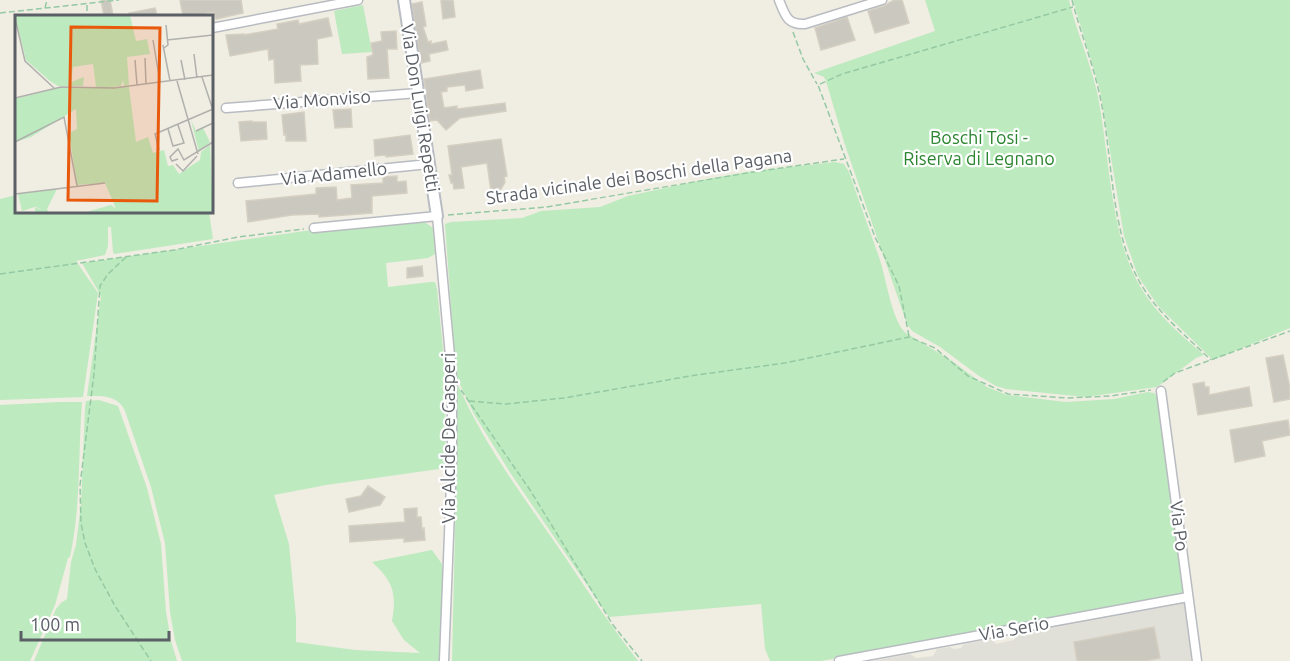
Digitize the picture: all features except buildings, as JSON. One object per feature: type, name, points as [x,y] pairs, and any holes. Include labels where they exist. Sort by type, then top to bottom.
[{"type":"street","points":[[213,28],[358,0]]},
{"type":"street","name":"Via Don Luigi Repetti","points":[[404,0],[436,216]]},
{"type":"street","points":[[779,0],[790,22],[796,24],[805,24],[882,0]]},
{"type":"street","name":"Via Monviso","points":[[226,108],[418,93]]},
{"type":"street","name":"Via Adamello","points":[[238,183],[429,164]]},
{"type":"street","points":[[314,228],[436,216]]},
{"type":"street","name":"Via Alcide De Gasperi","points":[[436,216],[452,377],[452,459],[444,661]]},
{"type":"street","name":"Via Po","points":[[1161,390],[1197,661]]},
{"type":"street","name":"Via Serio","points":[[839,661],[1188,597]]},
{"type":"path","points":[[45,9],[47,0]]},
{"type":"path","points":[[0,13],[118,0]]},
{"type":"path","points":[[1072,0],[1099,93],[1124,242],[1137,277],[1165,316],[1211,360]]},
{"type":"path","points":[[87,4],[87,15]]},
{"type":"path","points":[[818,85],[842,74],[1073,7]]},
{"type":"path","points":[[790,22],[803,59],[818,85],[875,237],[899,286],[909,337]]},
{"type":"path","name":"Strada vicinale dei Boschi della Pagana","points":[[436,216],[546,207],[845,159]]},
{"type":"path","points":[[0,274],[174,250],[253,235],[314,228]]},
{"type":"path","points":[[126,257],[108,274],[100,286],[100,314],[94,374],[80,485],[81,522],[85,543],[95,569],[152,661]]},
{"type":"path","points":[[642,661],[612,626],[530,490],[469,401],[506,404],[564,398],[696,375],[784,363],[909,337],[935,348],[968,376],[1008,394],[1067,398],[1110,396],[1161,390],[1163,381],[1175,373],[1290,331]]},
{"type":"shaded area","points":[[1185,603],[1192,661],[873,661],[910,654],[916,658],[933,656],[937,649],[961,648],[964,644],[992,639],[996,644],[1014,640],[1016,635]]},
{"type":"green space","name":"Boschi Tosi - Riserva di Legnano","points":[[925,0],[1069,0],[1097,92],[1116,219],[1130,267],[1154,307],[1204,355],[1196,358],[1157,387],[1085,397],[996,386],[940,347],[912,331],[907,324],[844,142],[826,81],[824,77],[814,73],[935,31]]},
{"type":"green space","points":[[1073,0],[1290,0],[1290,328],[1213,360],[1159,307],[1138,276],[1124,236],[1100,90]]},
{"type":"green space","points":[[363,5],[372,52],[342,54],[334,11]]},
{"type":"green space","points":[[835,162],[844,164],[849,172],[880,260],[893,310],[906,333],[952,361],[987,387],[1007,395],[1066,402],[1114,399],[1148,392],[1154,393],[1159,398],[1183,595],[821,661],[770,661],[765,649],[761,604],[609,617],[511,474],[474,414],[456,376],[445,224],[522,218],[541,211],[600,207],[628,196],[707,179]]},
{"type":"green space","points":[[15,195],[15,213],[209,213],[213,239],[114,254],[111,227],[108,227],[108,246],[105,255],[76,261],[98,293],[83,397],[0,400],[0,199]]},
{"type":"green space","points":[[423,221],[433,228],[435,254],[428,258],[386,263],[388,287],[435,282],[444,359],[446,468],[326,485],[274,495],[289,544],[296,642],[355,650],[420,653],[404,640],[392,621],[394,603],[392,588],[385,575],[372,562],[432,550],[442,564],[442,661],[182,661],[175,640],[170,612],[165,543],[151,487],[125,411],[114,399],[87,396],[101,296],[82,263],[312,230]]},
{"type":"green space","points":[[456,385],[509,476],[638,661],[452,661],[457,445]]},
{"type":"green space","points":[[99,400],[118,406],[147,488],[161,544],[166,612],[177,661],[34,661],[56,609],[67,599],[81,504],[86,401]]},
{"type":"green space","points":[[82,402],[78,499],[70,557],[55,605],[30,661],[0,661],[0,405]]}]
